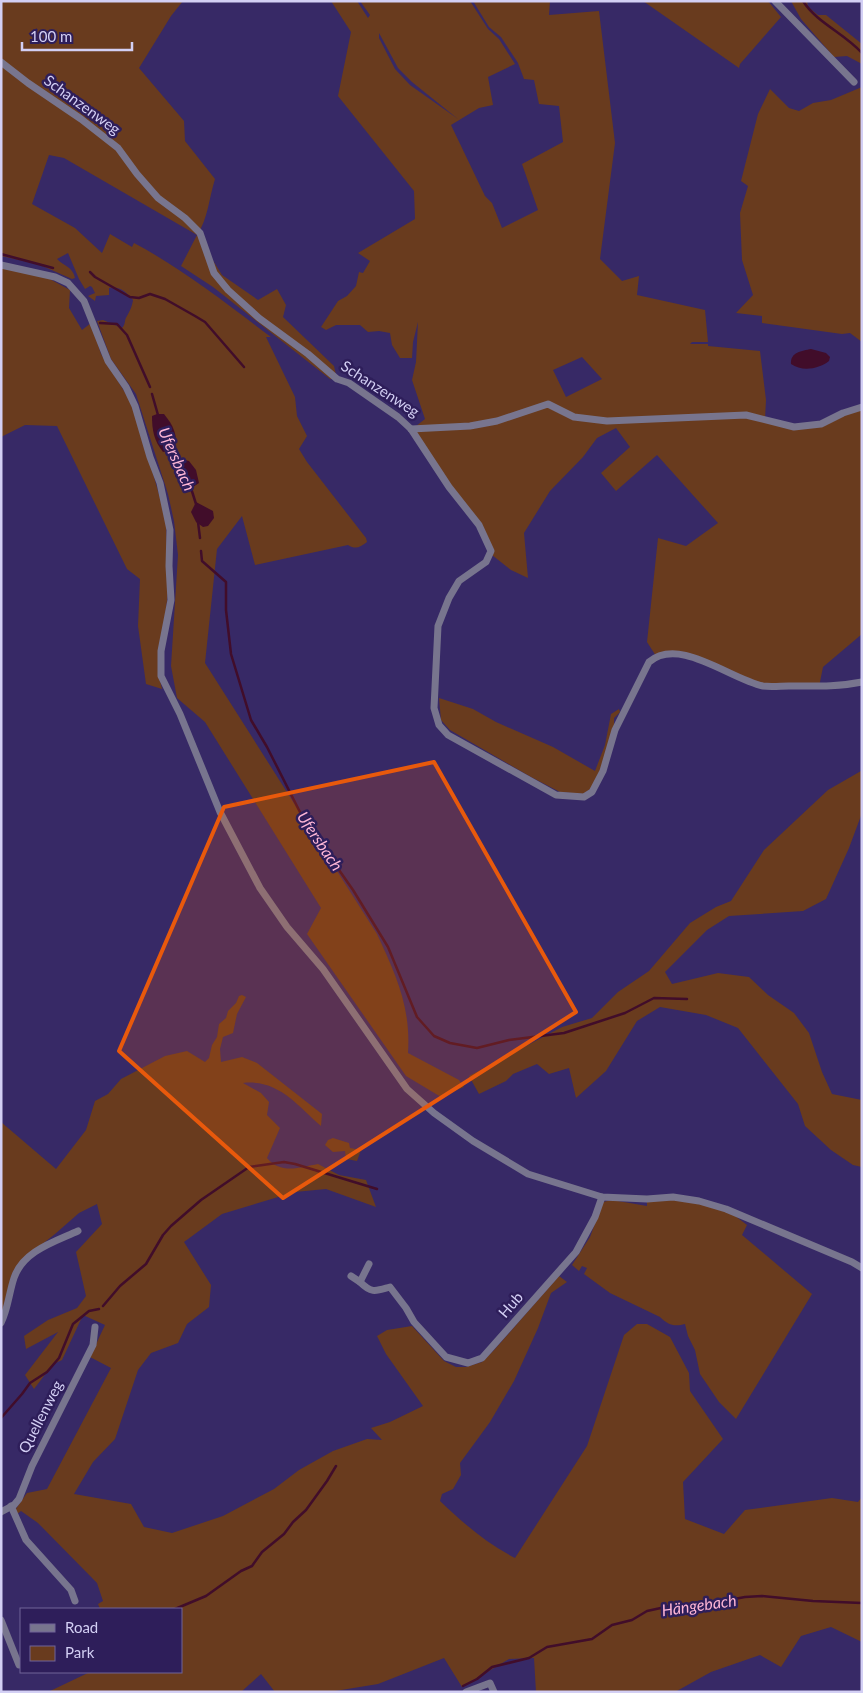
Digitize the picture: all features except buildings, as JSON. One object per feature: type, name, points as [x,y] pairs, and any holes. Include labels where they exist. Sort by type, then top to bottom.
[{"type":"street","points":[[775,1],[854,82]]},
{"type":"street","name":"Schanzenweg","points":[[1,62],[118,148],[158,198],[200,233],[214,273],[228,290],[337,379],[349,384],[398,417],[411,429],[470,426],[497,421],[548,404],[574,417],[608,421],[746,415],[794,427],[821,424],[843,412],[862,407]]},
{"type":"street","points":[[1,264],[45,273],[68,283],[84,301],[108,361],[126,387],[135,406],[150,458],[160,483],[170,530],[169,566],[171,600],[161,651],[161,676],[180,714],[220,812],[260,888],[287,927],[323,969],[407,1088],[434,1113],[473,1141],[528,1174],[602,1197],[647,1199],[673,1196],[699,1201],[726,1209],[852,1262],[862,1268]]},
{"type":"street","points":[[411,429],[449,487],[479,524],[491,551],[486,562],[459,581],[449,598],[438,626],[434,708],[439,725],[456,739],[556,796],[584,797],[592,792],[603,771],[622,712],[649,662],[656,656],[684,654],[763,686],[837,687],[862,682]]},
{"type":"street","name":"Hub","points":[[360,1282],[369,1290],[380,1292],[390,1287],[414,1322],[446,1357],[468,1363],[482,1358],[576,1252],[595,1218],[602,1197]]},
{"type":"street","points":[[1,1323],[15,1276],[26,1260],[35,1250],[78,1231]]},
{"type":"street","points":[[351,1276],[360,1282],[369,1264]]},
{"type":"street","name":"Quellenweg","points":[[1,1512],[20,1499],[32,1466],[93,1344],[95,1327]]},
{"type":"street","points":[[11,1506],[26,1540],[71,1590],[75,1601]]},
{"type":"street","points":[[1,1620],[19,1665]]},
{"type":"street","points":[[466,1692],[490,1683],[494,1692]]},
{"type":"highlighted area","points":[[434,762],[576,1012],[283,1198],[119,1051],[224,807]]},
{"type":"green space","points":[[1,1],[183,1],[171,16],[139,68],[184,121],[185,141],[215,179],[206,215],[197,235],[64,158],[49,155],[32,204],[75,228],[102,253],[110,234],[132,247],[134,243],[152,253],[187,275],[271,337],[266,337],[295,397],[297,416],[307,436],[299,449],[366,538],[367,542],[358,547],[348,545],[255,565],[242,516],[217,549],[205,663],[377,934],[396,978],[405,1006],[408,1053],[459,1080],[464,1087],[441,1097],[406,1076],[307,934],[321,908],[205,722],[177,698],[171,666],[178,555],[174,521],[168,494],[136,394],[111,359],[97,321],[103,320],[122,328],[133,300],[125,292],[116,288],[109,288],[109,295],[96,296],[95,301],[88,296],[95,293],[90,286],[85,289],[68,253],[57,259],[72,271],[75,278],[72,279],[38,264],[1,256]]},
{"type":"green space","points":[[331,1],[357,1],[368,18],[370,15],[360,1],[470,1],[488,29],[499,39],[515,64],[488,77],[493,105],[479,108],[451,125],[485,196],[492,203],[502,228],[538,210],[522,164],[563,142],[559,106],[539,104],[534,80],[524,79],[518,63],[501,37],[489,27],[473,1],[550,1],[549,15],[599,11],[615,143],[600,259],[622,281],[639,276],[637,295],[705,310],[708,342],[692,342],[690,344],[708,344],[708,346],[760,351],[766,400],[765,419],[793,429],[862,409],[862,634],[823,667],[819,687],[763,686],[683,654],[656,656],[647,642],[658,538],[686,546],[718,523],[657,455],[616,491],[601,473],[630,447],[616,428],[597,438],[583,457],[550,491],[524,533],[528,578],[511,570],[492,555],[479,525],[411,430],[425,419],[412,380],[416,362],[418,322],[413,342],[412,358],[400,358],[392,345],[390,333],[368,332],[360,325],[336,325],[326,330],[321,327],[338,301],[347,296],[356,286],[359,272],[363,273],[370,261],[358,253],[415,219],[414,191],[338,96],[351,32]],"holes":[[[379,33],[398,68],[412,82],[458,119],[410,85],[395,69],[379,38]],[[582,357],[602,379],[566,397],[553,370]]]},
{"type":"green space","points":[[643,1],[768,1],[781,17],[740,64],[739,68]]},
{"type":"green space","points":[[791,1],[807,1],[808,7],[818,15],[826,15],[862,44],[862,64],[847,56],[834,57],[801,19]]},
{"type":"green space","points":[[862,87],[862,342],[850,333],[842,334],[762,323],[762,316],[736,313],[753,295],[742,260],[740,213],[748,186],[741,181],[758,114],[770,89],[789,108],[799,111],[813,103],[831,100]]},
{"type":"green space","points":[[197,235],[222,275],[258,300],[277,289],[286,305],[283,317],[334,366],[337,379],[330,379],[213,287],[181,266]]},
{"type":"green space","points":[[1,268],[46,277],[70,290],[69,308],[82,330],[91,323],[101,354],[129,399],[138,421],[166,519],[168,593],[158,672],[162,689],[146,684],[138,626],[140,579],[127,569],[57,426],[25,425],[1,437]]},
{"type":"green space","points":[[439,698],[473,709],[496,722],[553,747],[595,771],[605,745],[611,714],[619,709],[620,712],[614,718],[614,726],[601,770],[592,788],[583,794],[560,792],[450,730],[441,720]]},
{"type":"green space","points":[[861,771],[862,813],[849,848],[826,899],[803,911],[729,916],[707,930],[665,972],[672,984],[718,973],[749,977],[768,995],[794,1013],[809,1033],[822,1072],[832,1094],[862,1100],[862,1167],[853,1165],[831,1150],[805,1126],[798,1104],[738,1028],[706,1015],[660,1007],[637,1021],[606,1071],[576,1098],[569,1068],[549,1074],[537,1064],[513,1074],[506,1081],[479,1094],[469,1076],[562,1027],[592,1018],[618,992],[649,971],[690,923],[716,907],[731,901],[764,850],[828,790]]},
{"type":"green space","points":[[239,996],[246,997],[237,1014],[233,1033],[223,1037],[220,1049],[221,1062],[242,1057],[257,1063],[322,1114],[321,1126],[295,1102],[277,1089],[267,1085],[243,1083],[261,1093],[269,1102],[267,1115],[280,1128],[267,1158],[278,1167],[298,1168],[318,1164],[339,1175],[366,1180],[376,1207],[326,1189],[295,1192],[222,1214],[184,1242],[211,1285],[209,1307],[187,1324],[178,1343],[151,1353],[138,1370],[115,1439],[93,1462],[74,1494],[131,1504],[144,1527],[172,1533],[223,1516],[274,1489],[299,1470],[333,1451],[367,1439],[382,1440],[371,1428],[390,1422],[423,1406],[386,1354],[377,1336],[387,1330],[412,1326],[444,1361],[456,1367],[466,1367],[482,1362],[559,1276],[567,1282],[551,1293],[538,1328],[514,1381],[490,1422],[460,1463],[461,1475],[453,1489],[442,1494],[440,1501],[475,1532],[515,1558],[587,1446],[624,1335],[637,1324],[647,1324],[670,1337],[689,1373],[690,1391],[723,1439],[683,1482],[685,1519],[724,1534],[745,1510],[832,1498],[858,1502],[862,1497],[862,1642],[831,1627],[801,1636],[781,1667],[760,1655],[711,1672],[675,1692],[536,1692],[534,1658],[509,1659],[462,1687],[444,1658],[378,1684],[329,1692],[275,1692],[261,1674],[241,1692],[48,1692],[88,1673],[182,1673],[182,1608],[100,1608],[98,1604],[103,1601],[97,1583],[38,1523],[21,1511],[17,1514],[15,1510],[27,1493],[47,1489],[111,1368],[90,1357],[105,1325],[83,1315],[62,1360],[53,1364],[34,1389],[25,1375],[58,1332],[26,1349],[24,1336],[48,1320],[77,1308],[86,1296],[76,1252],[102,1224],[97,1204],[79,1213],[26,1257],[12,1274],[1,1316],[1,1122],[56,1169],[86,1130],[95,1101],[108,1094],[121,1079],[165,1056],[187,1051],[205,1062],[209,1058],[212,1045],[217,1037],[219,1024],[226,1018],[228,1011],[236,1003]]},
{"type":"green space","points":[[333,1138],[349,1143],[350,1148],[361,1150],[357,1161],[346,1159],[345,1151],[333,1152],[325,1145],[328,1140]]},
{"type":"green space","points":[[673,1197],[726,1209],[747,1225],[742,1235],[812,1294],[736,1419],[719,1402],[700,1374],[695,1350],[688,1336],[685,1324],[669,1324],[660,1317],[610,1293],[584,1274],[587,1268],[582,1266],[579,1271],[572,1265],[590,1237],[603,1202],[612,1200],[647,1206],[647,1199]]},
{"type":"shaded area","points":[[811,349],[826,353],[830,357],[829,361],[820,366],[805,369],[791,364],[792,357],[800,351]]},
{"type":"shaded area","points":[[164,414],[170,422],[176,440],[174,450],[163,452],[157,444],[153,431],[152,416]]},
{"type":"shaded area","points":[[181,459],[189,461],[196,470],[199,483],[190,489],[175,476],[175,466]]},
{"type":"shaded area","points":[[196,502],[213,511],[214,518],[208,526],[203,527],[196,522],[191,512]]},
{"type":"waterway","points":[[803,1],[816,16],[862,53]]},
{"type":"waterway","name":"Ufersbach","points":[[1,254],[53,268]]},
{"type":"waterway","points":[[90,272],[95,277],[130,297],[139,298],[150,294],[165,299],[205,322],[244,367]]},
{"type":"waterway","name":"Ufersbach","points":[[100,323],[117,324],[127,335],[150,387]]},
{"type":"waterway","name":"Ufersbach","points":[[152,394],[158,415]]},
{"type":"waterway","name":"Ufersbach","points":[[171,448],[182,461]]},
{"type":"waterway","name":"Ufersbach","points":[[190,485],[196,504]]},
{"type":"waterway","name":"Ufersbach","points":[[198,522],[200,538]]},
{"type":"waterway","name":"Ufersbach","points":[[201,551],[202,561],[226,582],[226,610],[231,654],[251,720],[304,820],[353,890],[388,947],[417,1017],[434,1036],[450,1043],[477,1048],[509,1040],[564,1033],[625,1013],[654,998],[687,999]]},
{"type":"waterway","points":[[103,1306],[120,1286],[146,1264],[163,1235],[171,1226],[201,1200],[249,1167],[284,1162],[377,1189]]},
{"type":"waterway","points":[[1,1418],[30,1383],[47,1372],[59,1358],[73,1324],[89,1311],[99,1309]]},
{"type":"waterway","points":[[177,1608],[206,1596],[241,1571],[252,1566],[262,1552],[284,1534],[306,1510],[336,1466]]},
{"type":"waterway","name":"Hängebach","points":[[463,1686],[477,1679],[492,1667],[529,1658],[547,1647],[592,1639],[612,1625],[632,1620],[647,1611],[670,1606],[702,1605],[745,1597],[762,1596],[862,1603]]}]
